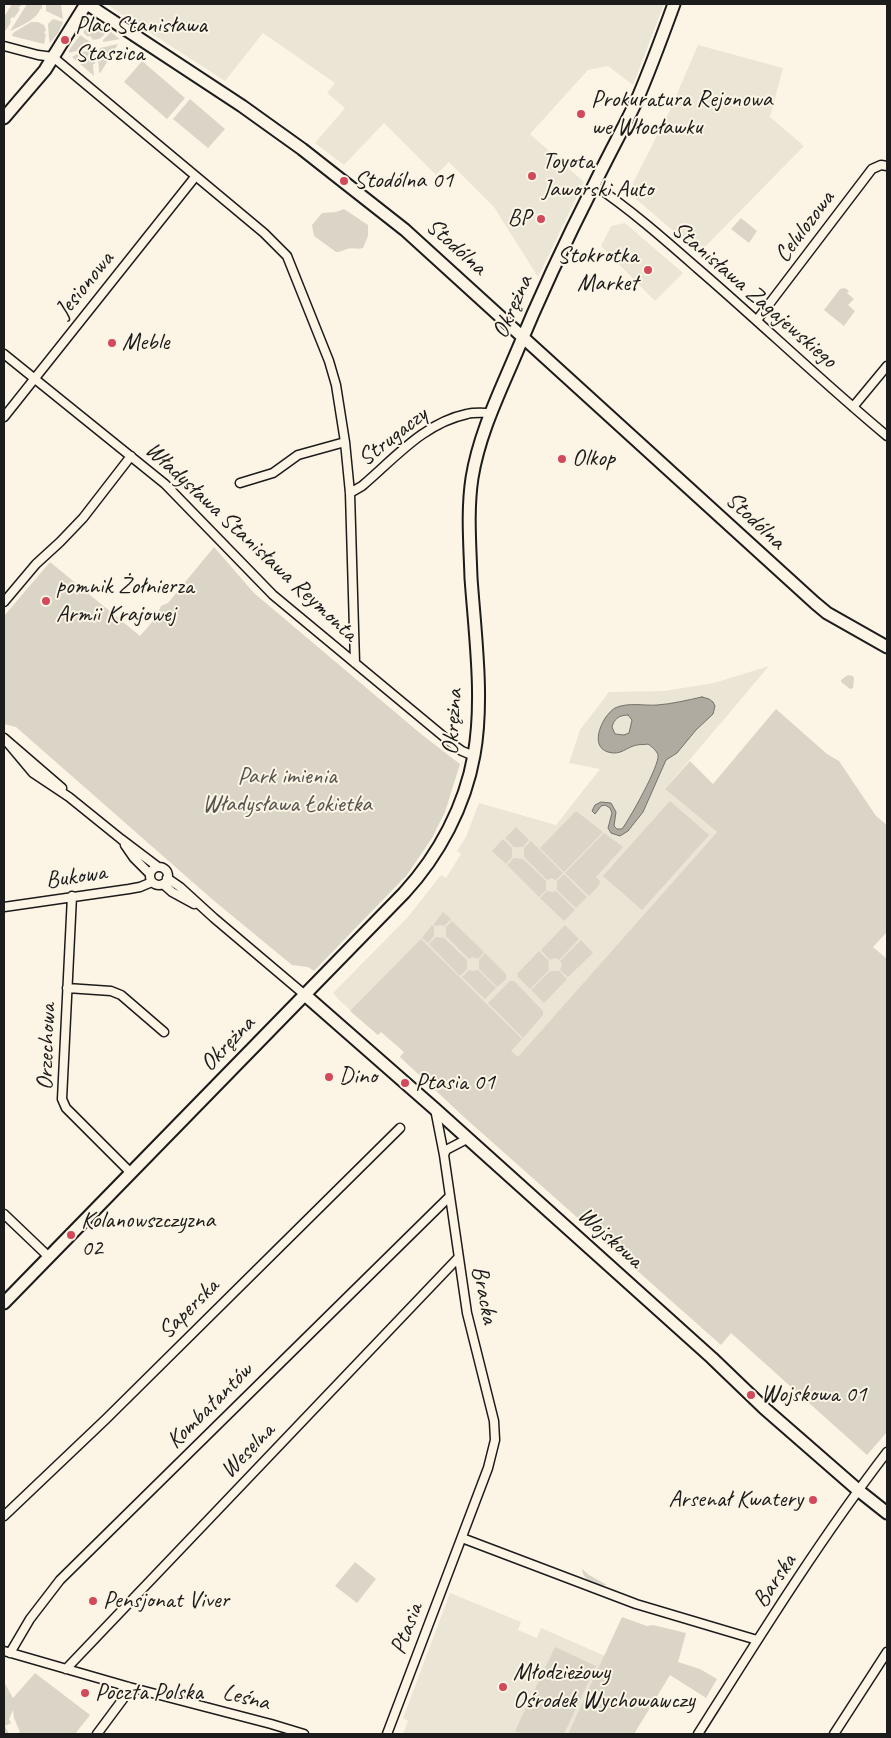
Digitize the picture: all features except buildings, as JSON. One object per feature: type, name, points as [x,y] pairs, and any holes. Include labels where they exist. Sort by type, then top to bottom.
[{"type":"street","points":[[4,118],[45,70],[87,4]]},
{"type":"street","name":"Stodólna","points":[[87,4],[242,106],[317,160],[405,230],[814,604],[887,648]]},
{"type":"street","name":"Okrężna","points":[[4,1304],[404,893],[427,865],[448,831],[459,807],[474,756],[477,719],[469,510],[474,468],[491,413],[523,336],[594,184],[638,97],[674,4]]},
{"type":"street","points":[[4,46],[53,57],[279,246],[287,256],[332,372],[345,442],[350,494],[355,663]]},
{"type":"street","name":"Celulozowa","points":[[757,320],[872,169],[881,165],[887,166]]},
{"type":"street","name":"Jesionowa","points":[[4,417],[195,177]]},
{"type":"street","name":"Stanisława Zagajewskiego","points":[[594,184],[626,207],[887,436]]},
{"type":"street","name":"Władysława Stanisława Reymonta","points":[[4,354],[165,484],[273,595],[462,751],[474,756]]},
{"type":"street","points":[[853,407],[887,366]]},
{"type":"street","name":"Strugaczy","points":[[350,494],[428,429],[448,419],[469,413],[491,413]]},
{"type":"street","points":[[240,483],[273,473],[298,455],[345,442]]},
{"type":"street","points":[[4,602],[36,564],[83,518],[131,456]]},
{"type":"street","points":[[6,740],[60,786],[69,797],[121,840],[166,871],[165,881]]},
{"type":"street","points":[[121,840],[156,885],[165,881],[180,886],[201,907],[305,995]]},
{"type":"street","points":[[151,878],[153,870],[158,867]]},
{"type":"street","name":"Bukowa","points":[[4,906],[135,888],[151,878]]},
{"type":"street","name":"Orzechowa","points":[[72,896],[62,1099],[66,1108],[131,1173]]},
{"type":"street","points":[[67,988],[111,991],[121,995],[164,1032]]},
{"type":"street","name":"Wojskowa","points":[[305,995],[712,1358],[764,1408],[887,1513]]},
{"type":"street","name":"Bracka","points":[[435,1109],[444,1155],[467,1313],[494,1422],[496,1440]]},
{"type":"street","name":"Saperska","points":[[4,1516],[400,1128]]},
{"type":"street","points":[[444,1155],[446,1150],[467,1139]]},
{"type":"street","name":"Kombatantów","points":[[7,1652],[60,1580],[449,1197]]},
{"type":"street","points":[[4,1214],[49,1257]]},
{"type":"street","name":"Weselna","points":[[66,1669],[458,1258]]},
{"type":"street","name":"Ptasia","points":[[387,1734],[462,1538],[490,1462],[496,1440]]},
{"type":"street","name":"Barska","points":[[698,1734],[757,1640],[858,1490],[887,1452]]},
{"type":"street","points":[[462,1538],[628,1601],[757,1640]]},
{"type":"street","name":"Leśna","points":[[7,1652],[129,1688],[304,1734]]},
{"type":"street","points":[[834,1734],[887,1652]]},
{"type":"street","points":[[97,1734],[129,1688]]},
{"type":"shaded area","points":[[106,4],[664,4],[633,85],[608,66],[588,70],[530,134],[584,182],[538,277],[494,207],[449,162],[436,175],[384,123],[344,165],[315,143],[345,108],[327,93],[335,83],[263,33],[225,81]]},
{"type":"shaded area","points":[[698,45],[783,68],[770,117],[804,146],[699,253],[636,199],[633,183],[670,110]]},
{"type":"shaded area","points":[[625,223],[683,273],[655,301],[601,246],[611,226]]},
{"type":"shaded area","points":[[769,666],[665,789],[717,832],[465,1118],[400,1057],[404,1052],[381,1032],[378,1035],[333,993],[408,917],[441,875],[446,878],[461,854],[457,851],[466,837],[479,803],[556,825],[600,769],[569,763],[580,730],[609,692],[664,691],[714,683]]},
{"type":"shaded area","points":[[702,697],[713,702],[715,706],[713,714],[696,730],[677,753],[666,760],[643,812],[628,831],[620,836],[611,833],[608,828],[612,813],[610,808],[605,805],[601,806],[595,814],[592,811],[595,805],[601,802],[611,803],[616,812],[614,826],[617,829],[622,829],[654,770],[658,755],[648,744],[633,746],[616,753],[602,749],[598,737],[606,717],[615,708],[620,706],[674,703]],"holes":[[[628,715],[632,720],[629,733],[624,735],[615,734],[612,727],[617,718]]]},
{"type":"shaded area","name":"Młodzieżowy Ośrodek Wychowawczy","points":[[450,1593],[521,1622],[518,1630],[537,1638],[541,1628],[605,1656],[568,1734],[403,1734],[408,1721],[403,1718]]},
{"type":"green space","points":[[12,4],[23,4],[18,8],[20,9],[14,18],[12,17],[10,20],[11,22],[4,33],[4,17]]},
{"type":"green space","points":[[27,4],[42,4],[42,9],[32,19],[10,31]]},
{"type":"green space","points":[[46,4],[61,4],[63,19],[46,11]]},
{"type":"green space","points":[[53,19],[63,22],[58,33],[50,43],[48,24]]},
{"type":"green space","points":[[31,22],[38,22],[44,25],[46,30],[44,34],[46,34],[44,44],[12,36],[13,33]]},
{"type":"green space","points":[[101,26],[108,30],[101,38],[94,40],[83,32],[89,27]]},
{"type":"green space","points":[[111,32],[120,39],[103,42],[103,40]]},
{"type":"green space","points":[[80,35],[90,42],[90,47],[69,53],[69,50]]},
{"type":"green space","points":[[118,44],[99,73],[98,56],[100,48]]},
{"type":"green space","points":[[91,51],[95,54],[95,64],[93,64],[94,76],[72,57],[82,54],[82,52]]},
{"type":"green space","points":[[142,61],[185,98],[167,119],[124,82]]},
{"type":"green space","points":[[190,99],[225,129],[208,148],[173,119]]},
{"type":"green space","points":[[344,209],[368,225],[368,236],[363,248],[349,248],[336,252],[314,236],[312,225],[322,213],[336,212]]},
{"type":"green space","points":[[741,218],[757,231],[749,243],[731,229]]},
{"type":"green space","points":[[845,288],[849,291],[847,293],[854,299],[848,305],[855,311],[844,326],[824,310],[840,289]]},
{"type":"green space","name":"Park imienia Władysława Łokietka","points":[[214,547],[254,593],[421,734],[460,764],[445,812],[432,838],[407,875],[314,971],[308,967],[292,965],[213,900],[16,727],[4,724],[4,616],[50,562],[140,636],[159,614],[161,606],[168,603]]},
{"type":"green space","points":[[848,675],[853,676],[854,679],[853,688],[850,689],[841,682]]},
{"type":"green space","points":[[776,709],[827,754],[839,761],[876,816],[887,825],[887,932],[873,947],[887,959],[887,1432],[867,1455],[731,1333],[721,1345],[465,1118],[400,1057],[404,1052],[381,1032],[378,1035],[350,1011],[421,939],[522,1039],[511,1051],[518,1057],[717,832],[665,789],[690,761],[713,784]]},
{"type":"green space","points":[[670,801],[709,835],[642,910],[603,876]]},
{"type":"green space","points":[[576,811],[603,832],[564,872],[540,848]]},
{"type":"green space","points":[[516,827],[529,840],[523,847],[514,847],[505,838]]},
{"type":"green space","points":[[604,833],[623,847],[596,877],[600,881],[599,885],[589,896],[565,873]]},
{"type":"green space","points":[[503,839],[512,848],[512,857],[506,864],[492,851]]},
{"type":"green space","points":[[531,841],[563,873],[556,880],[551,878],[547,880],[524,857],[524,848]]},
{"type":"green space","points":[[514,858],[523,859],[546,881],[546,890],[539,897],[507,865]]},
{"type":"green space","points":[[564,874],[587,897],[576,908],[557,890],[557,881]]},
{"type":"green space","points":[[547,891],[556,891],[575,910],[564,921],[540,898]]},
{"type":"green space","points":[[443,912],[451,919],[444,926],[435,926],[434,924]]},
{"type":"green space","points":[[452,921],[484,952],[478,959],[473,957],[469,959],[446,936],[446,927]]},
{"type":"green space","points":[[432,925],[434,927],[434,936],[428,943],[422,938]]},
{"type":"green space","points":[[565,925],[579,939],[559,960],[555,958],[550,960],[541,950]]},
{"type":"green space","points":[[436,937],[444,938],[467,960],[467,969],[460,976],[429,944]]},
{"type":"green space","points":[[581,940],[593,953],[568,977],[560,970],[562,965],[560,961]]},
{"type":"green space","points":[[539,951],[549,961],[549,970],[530,989],[517,974]]},
{"type":"green space","points":[[485,953],[506,974],[506,979],[497,987],[479,969],[479,960]]},
{"type":"green space","points":[[469,970],[478,970],[496,988],[485,999],[462,977]]},
{"type":"green space","points":[[550,971],[559,971],[567,979],[544,1003],[531,990]]},
{"type":"green space","points":[[510,981],[514,981],[543,1011],[543,1015],[523,1038],[488,1003]]},
{"type":"green space","points":[[355,1562],[376,1579],[357,1603],[335,1586]]},
{"type":"green space","points":[[582,1569],[607,1585],[599,1585],[587,1580]]},
{"type":"green space","points":[[622,1617],[647,1626],[653,1625],[686,1633],[678,1662],[700,1669],[717,1679],[706,1698],[670,1675],[634,1734],[568,1734]]},
{"type":"green space","points":[[555,1647],[596,1666],[564,1734],[523,1734],[515,1731]]},
{"type":"green space","points":[[35,1673],[90,1715],[75,1734],[16,1734],[20,1732],[13,1710],[9,1719],[11,1723],[5,1726],[9,1734],[4,1734],[4,1682],[13,1698]]},
{"type":"place","name":"Plac Stanisława Staszica","points":[[65,40]]},
{"type":"place","name":"Prokuratura Rejonowa we Włocławku","points":[[581,114]]},
{"type":"place","name":"Toyota Jaworski Auto","points":[[532,176]]},
{"type":"place","name":"Stodólna 01","points":[[344,181]]},
{"type":"place","name":"BP","points":[[541,219]]},
{"type":"place","name":"Stokrotka Market","points":[[648,270]]},
{"type":"place","name":"Meble","points":[[112,343]]},
{"type":"place","name":"Olkop","points":[[562,459]]},
{"type":"place","name":"pomnik Żołnierza Armii Krajowej","points":[[46,601]]},
{"type":"place","name":"Dino","points":[[329,1077]]},
{"type":"place","name":"Ptasia 01","points":[[405,1083]]},
{"type":"place","name":"Kolanowszczyzna 02","points":[[71,1235]]},
{"type":"place","name":"Wojskowa 01","points":[[751,1395]]},
{"type":"place","name":"Arsenał Kwatery","points":[[813,1500]]},
{"type":"place","name":"Pensjonat Viver","points":[[93,1601]]},
{"type":"place","name":"Młodzieżowy Ośrodek Wychowawczy","points":[[503,1687]]},
{"type":"place","name":"Poczta Polska","points":[[85,1693]]}]
